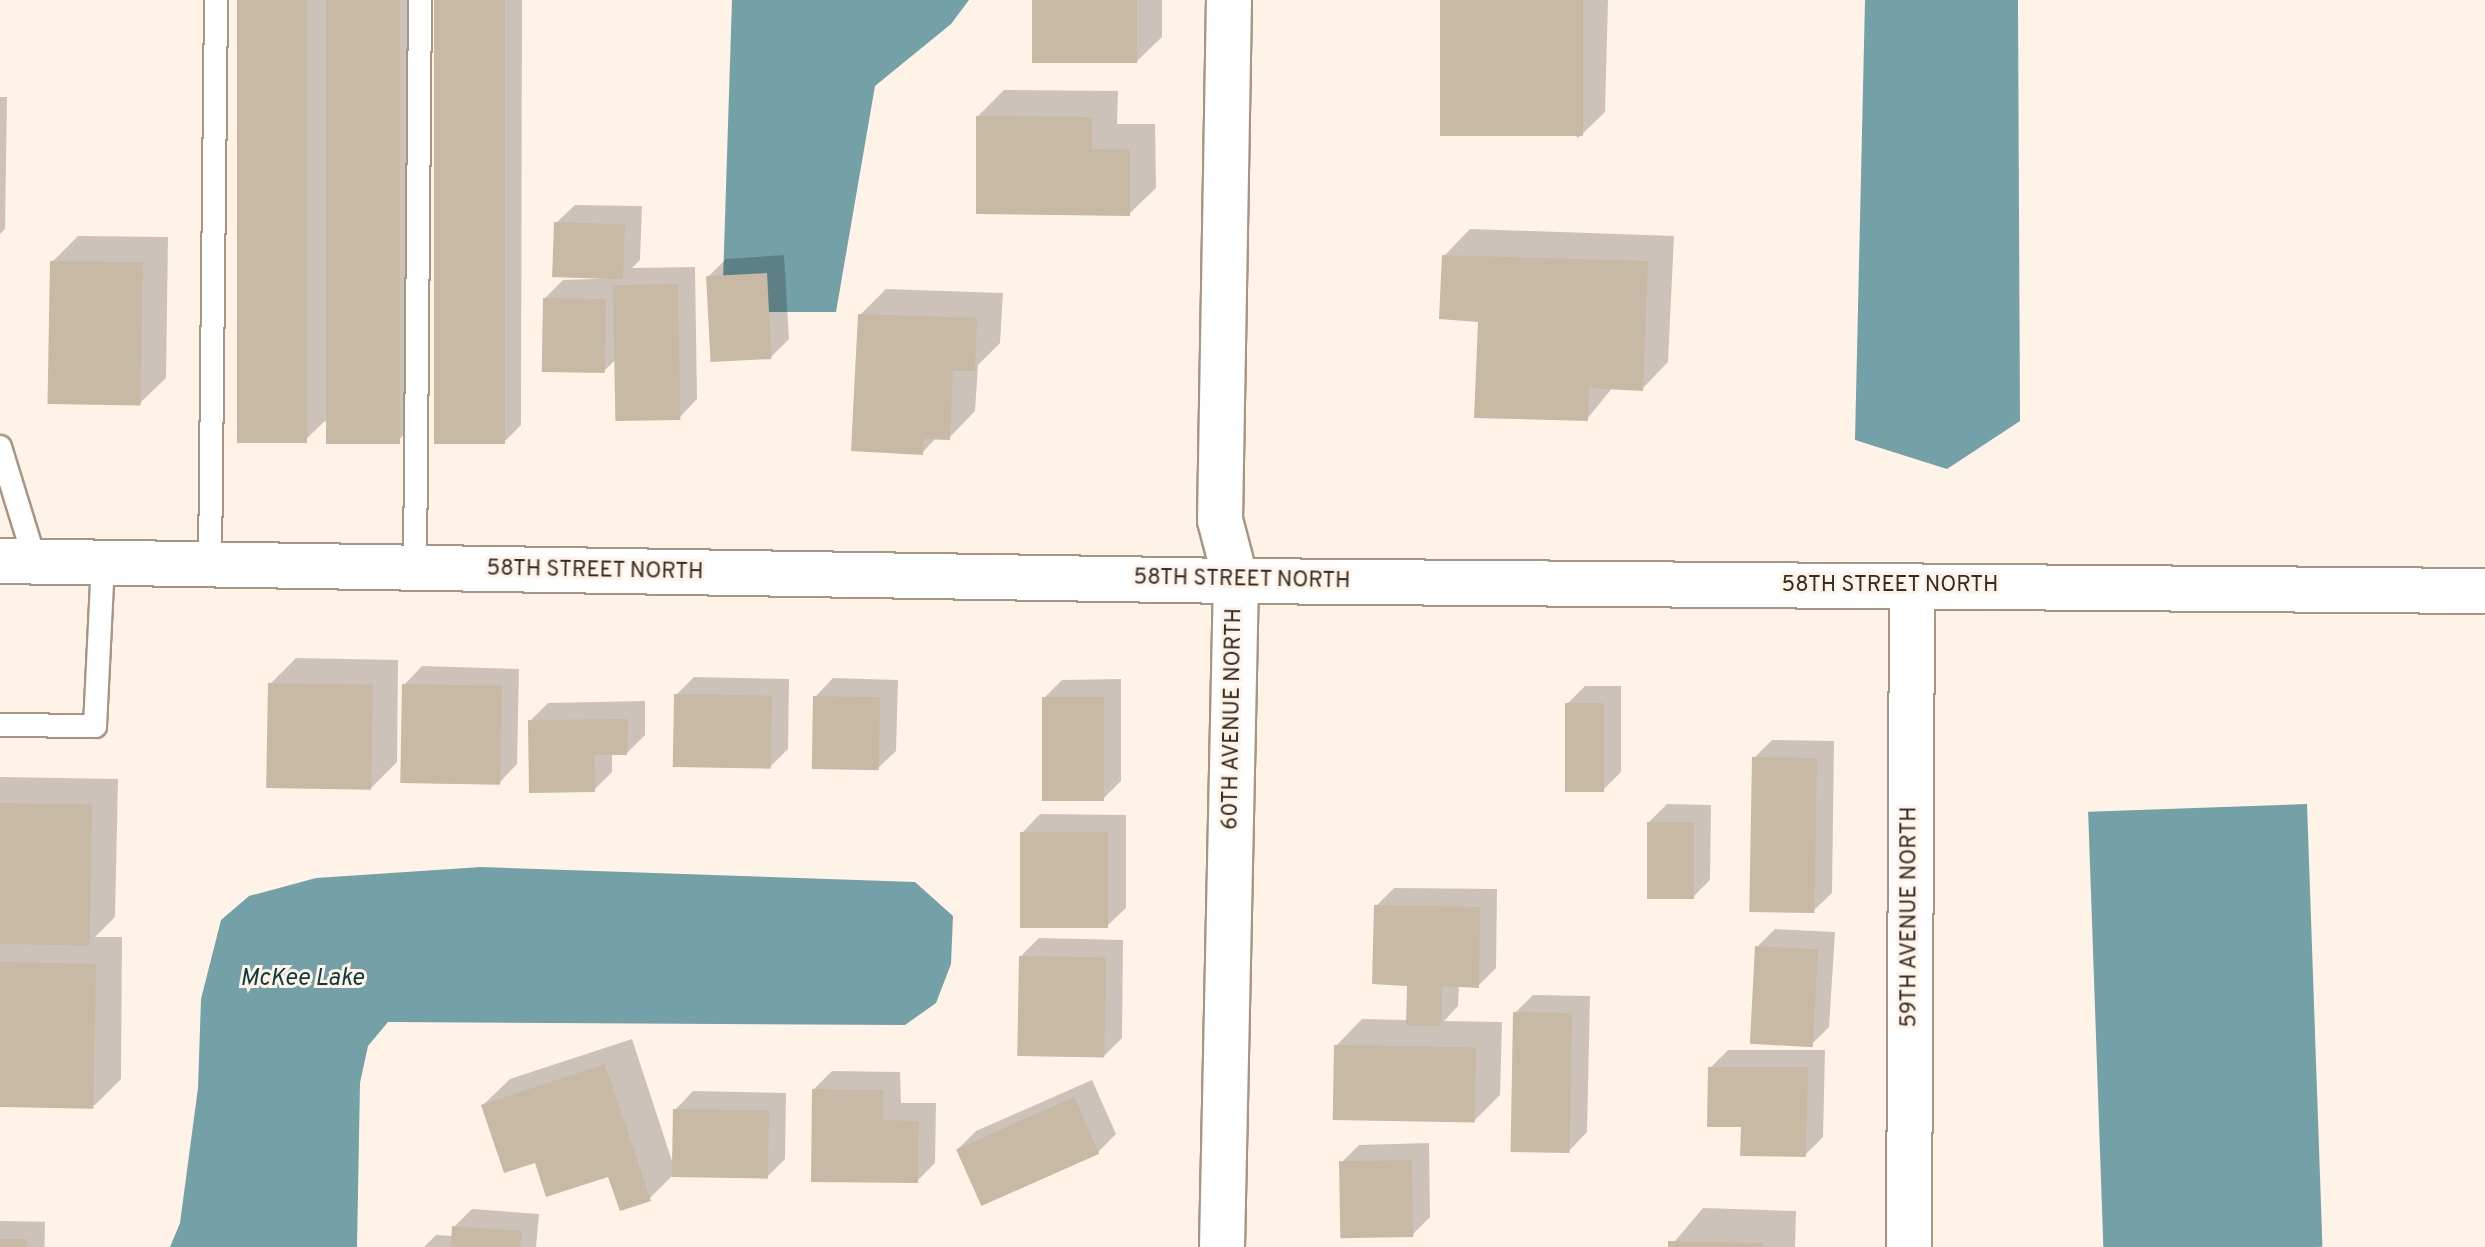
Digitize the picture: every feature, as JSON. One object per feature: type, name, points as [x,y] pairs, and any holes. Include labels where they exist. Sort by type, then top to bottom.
[{"type":"street","name":"60TH AVENUE NORTH","points":[[1222,1247],[1236,581],[1220,520],[1229,0]]},
{"type":"street","name":"58TH STREET NORTH","points":[[18,561],[1236,581],[2485,591]]},
{"type":"street","name":"59TH AVENUE NORTH","points":[[1909,1247],[1912,586]]},
{"type":"lane","points":[[210,564],[216,0]]},
{"type":"lane","points":[[415,568],[420,0]]},
{"type":"lane","points":[[0,447],[18,561]]},
{"type":"lane","points":[[0,725],[95,726],[103,562]]},
{"type":"water","points":[[732,0],[969,0],[951,24],[875,86],[836,312],[722,312]]},
{"type":"water","points":[[1865,0],[2018,0],[2020,421],[1947,469],[1855,440]]},
{"type":"water","points":[[2307,804],[2322,1247],[2103,1247],[2088,812]]},
{"type":"water","name":"McKee Lake","points":[[481,867],[915,882],[953,916],[951,964],[936,1003],[905,1025],[388,1022],[368,1046],[360,1083],[357,1247],[170,1247],[180,1223],[198,1088],[201,999],[221,920],[249,896],[316,878]]},
{"type":"building","points":[[237,0],[307,0],[307,443],[237,443]]},
{"type":"building","points":[[326,0],[400,0],[400,444],[326,444]]},
{"type":"building","points":[[434,0],[505,0],[505,444],[434,444]]},
{"type":"building","points":[[1032,0],[1137,0],[1137,63],[1032,63]]},
{"type":"building","points":[[1440,0],[1583,0],[1583,136],[1440,136]]},
{"type":"building","points":[[976,116],[1092,117],[1092,149],[1130,150],[1130,216],[976,214]]},
{"type":"building","points":[[554,222],[625,224],[623,279],[552,277]]},
{"type":"building","points":[[1442,255],[1648,261],[1643,391],[1589,388],[1588,421],[1474,418],[1478,322],[1439,319]]},
{"type":"building","points":[[50,261],[143,263],[140,406],[48,404]]},
{"type":"building","points":[[767,273],[772,359],[711,362],[706,276]]},
{"type":"building","points":[[678,284],[680,420],[615,421],[613,285]]},
{"type":"building","points":[[543,298],[606,299],[605,373],[542,372]]},
{"type":"building","points":[[858,314],[977,318],[975,371],[953,371],[950,440],[924,439],[923,455],[851,451]]},
{"type":"building","points":[[268,683],[373,685],[371,790],[266,788]]},
{"type":"building","points":[[402,684],[502,686],[500,785],[400,783]]},
{"type":"building","points":[[674,694],[772,696],[771,769],[673,767]]},
{"type":"building","points":[[813,696],[880,697],[879,770],[812,769]]},
{"type":"building","points":[[1042,697],[1104,697],[1104,801],[1042,801]]},
{"type":"building","points":[[1565,703],[1604,703],[1604,792],[1565,792]]},
{"type":"building","points":[[628,719],[627,755],[594,755],[595,792],[529,793],[528,720]]},
{"type":"building","points":[[1752,757],[1817,758],[1814,913],[1749,912]]},
{"type":"building","points":[[0,803],[92,805],[90,946],[0,944]]},
{"type":"building","points":[[1647,822],[1694,822],[1694,899],[1647,899]]},
{"type":"building","points":[[1020,832],[1108,832],[1108,928],[1020,928]]},
{"type":"building","points":[[1374,905],[1480,907],[1479,988],[1442,986],[1441,1026],[1406,1025],[1407,986],[1372,984]]},
{"type":"building","points":[[1755,946],[1818,949],[1813,1047],[1750,1044]]},
{"type":"building","points":[[1019,956],[1106,958],[1104,1058],[1017,1056]]},
{"type":"building","points":[[0,962],[96,964],[93,1109],[0,1107]]},
{"type":"building","points":[[1513,1012],[1572,1013],[1570,1153],[1511,1152]]},
{"type":"building","points":[[1334,1045],[1476,1047],[1475,1122],[1333,1120]]},
{"type":"building","points":[[605,1064],[651,1201],[620,1211],[608,1177],[546,1197],[535,1163],[504,1173],[481,1105]]},
{"type":"building","points":[[1708,1067],[1808,1067],[1806,1157],[1740,1156],[1741,1127],[1707,1127]]},
{"type":"building","points":[[812,1089],[883,1090],[883,1120],[919,1121],[918,1183],[811,1182]]},
{"type":"building","points":[[1074,1097],[1099,1154],[981,1206],[956,1149]]},
{"type":"building","points":[[673,1109],[769,1111],[768,1179],[672,1177]]},
{"type":"building","points":[[1412,1160],[1413,1237],[1340,1238],[1339,1161]]},
{"type":"building","points":[[452,1226],[522,1231],[520,1247],[451,1247]]},
{"type":"building","points":[[0,1239],[27,1239],[27,1247],[0,1247]]},
{"type":"building","points":[[1668,1241],[1763,1243],[1763,1247],[1668,1247]]}]
